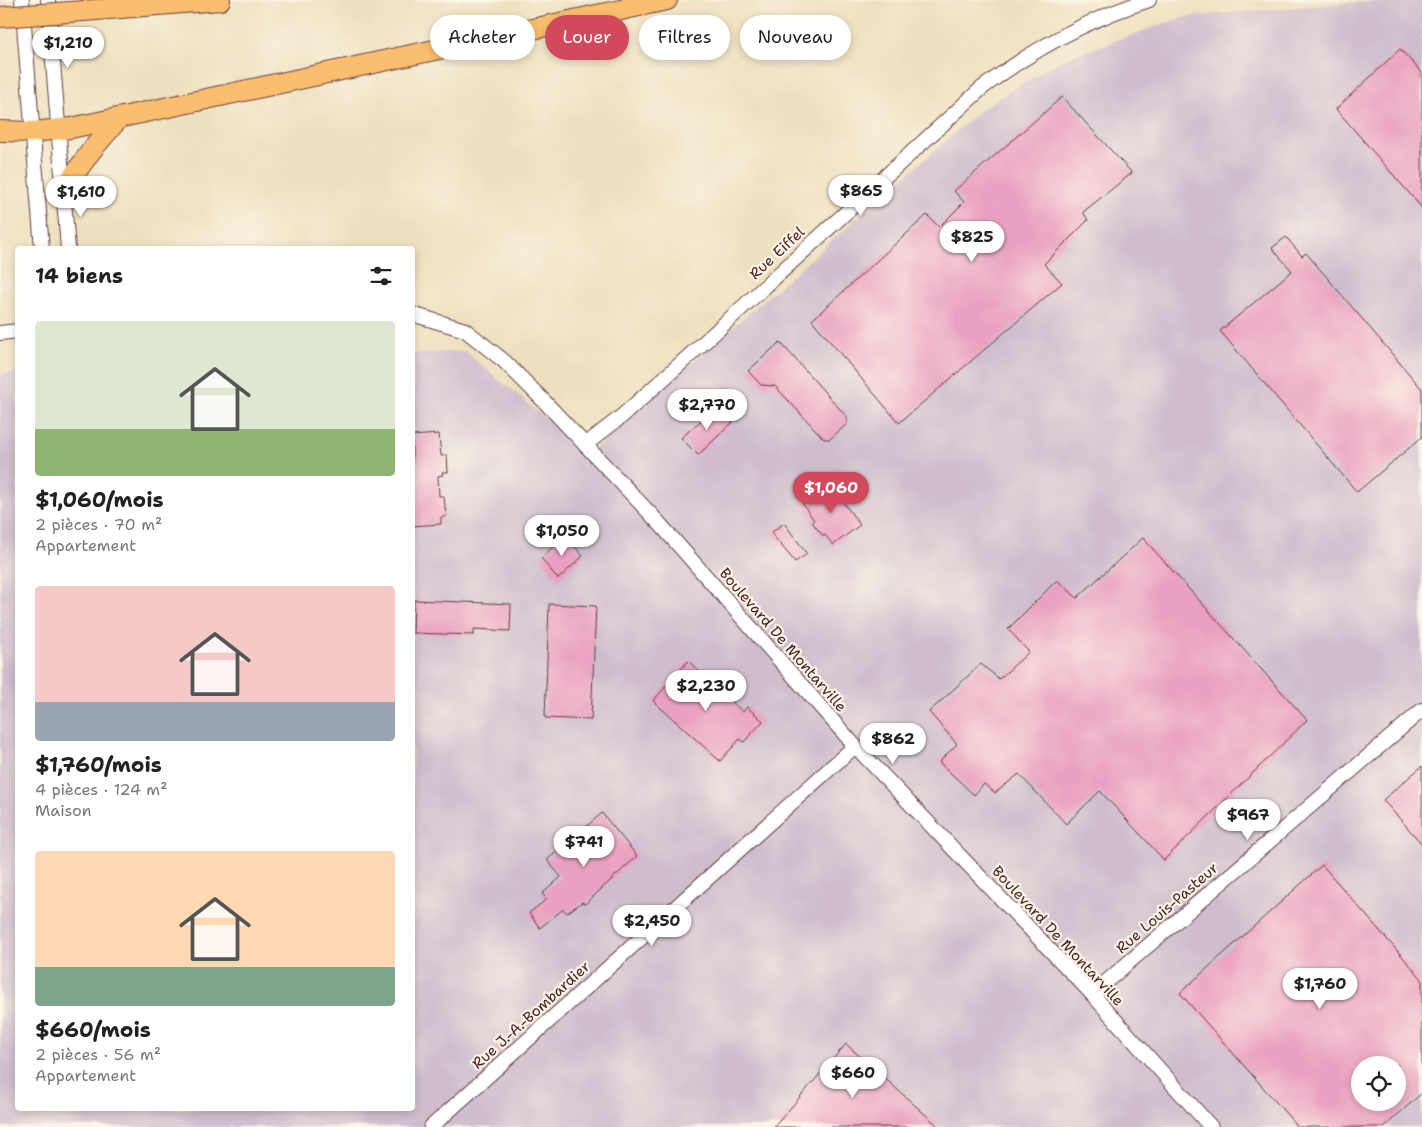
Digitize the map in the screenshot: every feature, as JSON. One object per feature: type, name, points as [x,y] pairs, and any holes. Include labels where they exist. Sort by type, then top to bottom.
[{"type":"highway","points":[[0,18],[220,0]]},
{"type":"highway","points":[[0,131],[32,132],[59,130],[667,0]]},
{"type":"highway","points":[[64,190],[91,151],[119,118]]},
{"type":"street","points":[[22,0],[42,246]]},
{"type":"street","points":[[48,0],[68,246]]},
{"type":"street","name":"Rue Eiffel","points":[[585,445],[622,416],[699,347],[982,88],[1015,64],[1046,45],[1113,13],[1149,0]]},
{"type":"street","name":"Boulevard De Montarville","points":[[415,315],[465,330],[504,361],[542,399],[659,523],[855,746],[1092,994],[1211,1127]]},
{"type":"street","points":[[0,333],[15,330]]},
{"type":"street","name":"Rue Louis-Pasteur","points":[[1092,994],[1422,710]]},
{"type":"street","name":"Rue J.-A.-Bombardier","points":[[431,1127],[855,746]]},
{"type":"shaded area","points":[[1383,0],[1422,0],[1422,1127],[0,1127],[0,375],[15,373],[15,1111],[415,1111],[415,354],[465,351],[588,454],[984,107],[1063,59],[1183,17]]},
{"type":"building","points":[[1400,49],[1422,73],[1422,208],[1336,109]]},
{"type":"building","points":[[1062,97],[1132,173],[1083,212],[1088,220],[1044,264],[1062,283],[899,423],[812,320],[927,215],[939,227],[964,202],[954,191]]},
{"type":"building","points":[[1286,237],[1302,256],[1306,253],[1422,389],[1422,437],[1357,492],[1220,331],[1292,271],[1272,248]]},
{"type":"building","points":[[780,342],[847,417],[847,424],[830,439],[824,439],[775,386],[761,385],[748,371]]},
{"type":"building","points":[[715,408],[733,422],[698,455],[681,438]]},
{"type":"building","points":[[439,434],[441,456],[447,455],[448,472],[442,472],[443,475],[438,476],[439,496],[444,496],[446,517],[441,517],[441,524],[415,526],[415,436]]},
{"type":"building","points":[[829,483],[860,525],[833,545],[812,522],[814,520],[802,503]]},
{"type":"building","points":[[784,523],[807,554],[795,562],[771,533]]},
{"type":"building","points":[[565,536],[583,556],[558,579],[541,558]]},
{"type":"building","points":[[1143,538],[1307,720],[1164,860],[1100,791],[1066,824],[1019,774],[995,793],[984,784],[974,795],[939,762],[957,744],[929,712],[981,664],[999,679],[1029,652],[1008,629],[1057,580],[1077,598]]},
{"type":"building","points":[[415,600],[511,604],[510,631],[474,629],[474,635],[415,633]]},
{"type":"building","points":[[549,604],[596,606],[591,720],[545,718]]},
{"type":"building","points":[[688,661],[743,712],[747,707],[763,721],[744,742],[740,739],[720,761],[653,701]]},
{"type":"building","points":[[1422,766],[1422,844],[1383,800]]},
{"type":"building","points":[[602,813],[637,856],[585,904],[582,902],[567,913],[563,909],[540,928],[529,913],[547,899],[542,894],[561,877],[547,860]]},
{"type":"building","points":[[1322,865],[1422,979],[1422,1093],[1406,1107],[1406,1056],[1351,1056],[1351,1111],[1402,1111],[1384,1127],[1298,1127],[1180,993]]},
{"type":"building","points":[[846,1044],[879,1073],[939,1127],[774,1127]]}]
